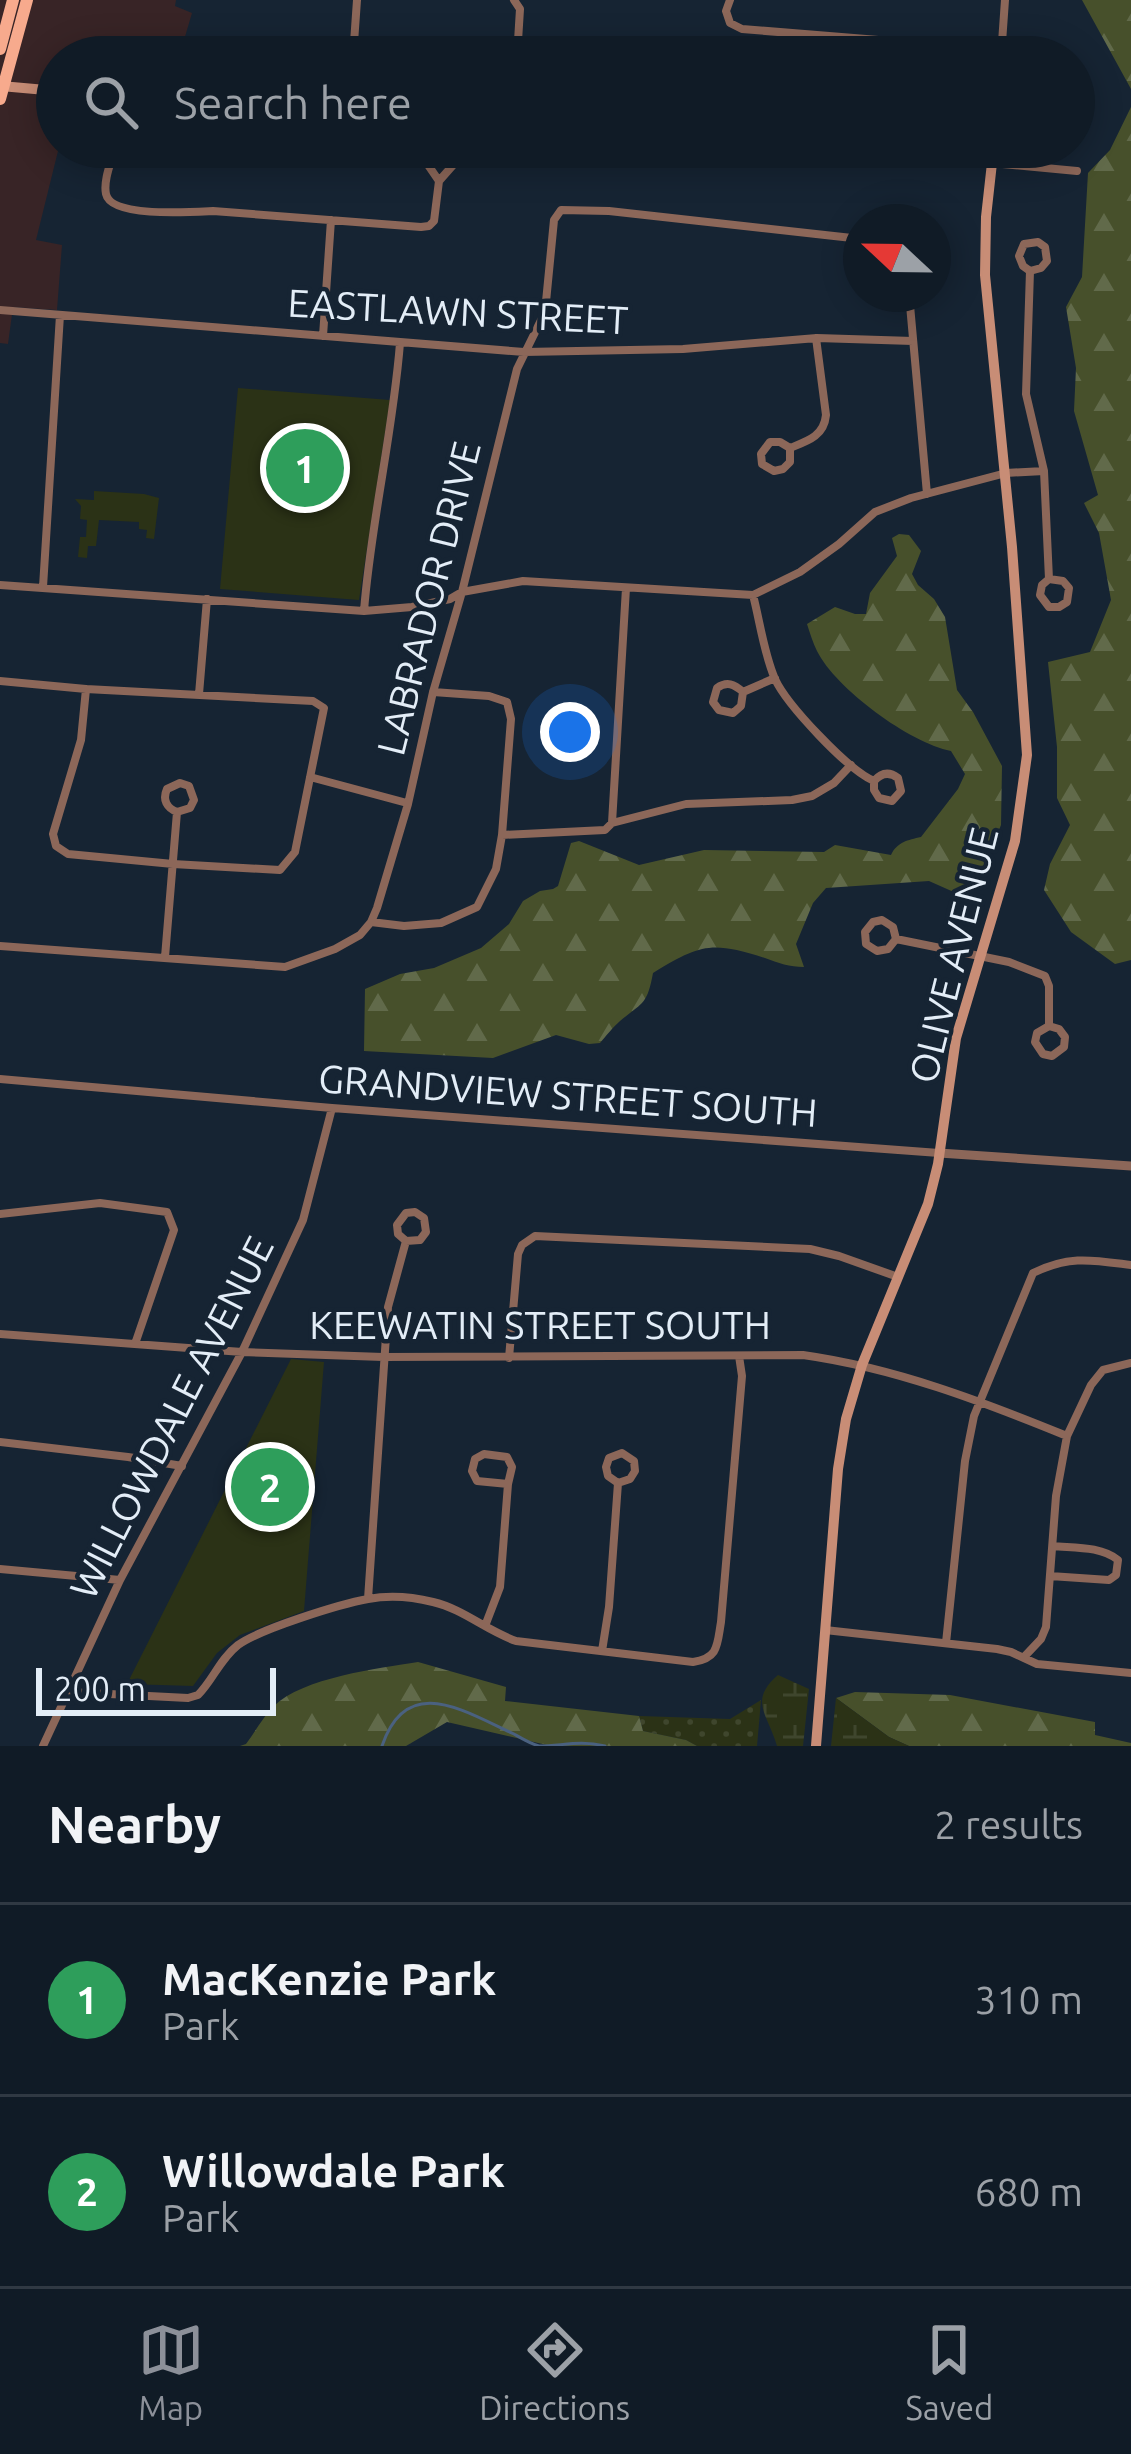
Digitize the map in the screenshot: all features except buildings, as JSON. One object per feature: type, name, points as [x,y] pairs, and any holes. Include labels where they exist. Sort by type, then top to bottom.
[{"type":"main road","points":[[0,49],[14,0]]},
{"type":"main road","points":[[27,0],[1,90],[36,91]]},
{"type":"main road","name":"OLIVE AVENUE","points":[[816,1746],[846,1419],[862,1365],[928,1204],[956,1038],[1016,841],[1027,755],[1006,473],[985,275],[991,168]]},
{"type":"street","points":[[354,36],[357,0]]},
{"type":"street","points":[[514,0],[520,9],[518,36]]},
{"type":"street","points":[[730,0],[726,11],[730,23],[742,29],[815,36]]},
{"type":"street","points":[[1002,36],[1005,0]]},
{"type":"street","points":[[111,168],[106,192],[111,204],[131,210],[429,226],[437,213],[439,181],[450,168]]},
{"type":"street","points":[[429,168],[439,181]]},
{"type":"street","points":[[1045,168],[1077,171]]},
{"type":"street","name":"LABRADOR DRIVE","points":[[371,922],[408,804],[517,369],[545,312],[554,220],[561,210],[609,211],[843,237]]},
{"type":"street","points":[[322,336],[332,220]]},
{"type":"street","points":[[1030,271],[1026,394],[1044,472],[1049,579]]},
{"type":"street","name":"EASTLAWN STREET","points":[[0,310],[524,352],[683,349],[816,338],[913,341]]},
{"type":"street","points":[[911,312],[927,494]]},
{"type":"street","points":[[43,587],[60,315]]},
{"type":"street","points":[[790,448],[825,427],[816,338]]},
{"type":"street","points":[[364,611],[400,343]]},
{"type":"street","points":[[770,442],[790,448],[790,462],[783,469],[774,471],[762,464],[760,454],[770,442]]},
{"type":"street","points":[[0,585],[364,611],[412,608],[523,581],[753,595],[800,572],[875,512],[1006,473],[1044,472]]},
{"type":"street","points":[[612,823],[626,588]]},
{"type":"street","points":[[753,595],[775,679],[796,709],[851,766],[874,782]]},
{"type":"street","points":[[199,694],[206,599]]},
{"type":"street","points":[[743,692],[775,679]]},
{"type":"street","points":[[0,681],[313,701],[324,708],[295,852],[280,869],[173,865],[68,854],[56,846],[53,834],[81,740],[86,689]]},
{"type":"street","points":[[725,683],[743,692],[741,706],[733,712],[723,713],[713,702],[714,692],[725,683]]},
{"type":"street","points":[[0,946],[284,967],[335,949],[360,935],[371,922],[440,923],[477,907],[496,869],[511,719],[507,702],[433,692]]},
{"type":"street","points":[[502,835],[605,830],[612,823],[686,804],[792,800],[812,796],[851,766]]},
{"type":"street","points":[[310,777],[408,804]]},
{"type":"street","points":[[165,957],[177,812]]},
{"type":"street","points":[[882,920],[892,927],[896,939],[888,950],[878,951],[866,944],[865,932],[882,920]]},
{"type":"street","points":[[896,939],[1009,962],[1045,976],[1049,1026]]},
{"type":"street","points":[[1049,1026],[1060,1029],[1065,1037],[1064,1047],[1052,1056],[1043,1054],[1035,1042],[1037,1033],[1049,1026]]},
{"type":"street","name":"GRANDVIEW STREET SOUTH","points":[[0,1079],[1131,1166]]},
{"type":"street","name":"WILLOWDALE AVENUE","points":[[43,1746],[120,1580],[242,1352],[303,1220],[332,1108]]},
{"type":"street","points":[[0,1214],[100,1203],[167,1212],[174,1230],[135,1344]]},
{"type":"street","points":[[416,1212],[426,1222],[426,1232],[420,1240],[406,1241],[397,1225],[401,1216],[416,1212]]},
{"type":"street","points":[[509,1358],[518,1254],[522,1244],[535,1236],[810,1249],[898,1277]]},
{"type":"street","points":[[368,1599],[388,1307],[406,1241]]},
{"type":"street","points":[[946,1642],[964,1461],[980,1401],[1033,1273],[1057,1261],[1083,1258],[1131,1265]]},
{"type":"street","name":"KEEWATIN STREET SOUTH","points":[[0,1334],[383,1357],[802,1355],[862,1365],[980,1401],[1067,1436]]},
{"type":"street","points":[[70,1691],[188,1698],[198,1695],[218,1665],[242,1642],[368,1599],[397,1597],[453,1609],[516,1641],[706,1660],[716,1649],[742,1376],[739,1356]]},
{"type":"street","points":[[1024,1657],[1046,1627],[1058,1481],[1067,1436],[1103,1370],[1131,1363]]},
{"type":"street","points":[[0,1442],[182,1466]]},
{"type":"street","points":[[485,1626],[500,1587],[512,1467],[507,1457],[484,1454],[475,1459],[472,1471],[477,1481],[508,1484]]},
{"type":"street","points":[[602,1651],[618,1483]]},
{"type":"street","points":[[1050,1576],[1109,1580],[1116,1575],[1118,1560],[1101,1551],[1052,1546]]},
{"type":"street","points":[[0,1569],[120,1580]]},
{"type":"street","points":[[825,1630],[997,1649],[1037,1664],[1131,1672]]},
{"type":"shaded area","points":[[0,0],[176,0],[175,6],[192,13],[185,36],[36,36],[36,168],[54,168],[36,240],[62,245],[57,310],[13,307],[8,344],[0,343]]},
{"type":"green space","points":[[1082,0],[1131,0],[1131,89]]},
{"type":"green space","points":[[1131,107],[1131,960],[1115,964],[1071,932],[1044,890],[1050,864],[1070,825],[1057,798],[1048,662],[1090,652],[1111,600],[1099,533],[1084,503],[1098,495],[1074,411],[1076,368],[1066,307],[1082,277],[1088,173],[1110,150]]},
{"type":"green space","points":[[238,388],[390,400],[359,600],[220,589]]},
{"type":"green space","points":[[94,491],[159,498],[154,539],[146,538],[147,530],[139,529],[139,522],[99,520],[96,546],[88,546],[87,558],[78,557],[87,520],[80,519],[81,506],[75,499],[94,500]]},
{"type":"green space","points":[[909,535],[921,551],[912,574],[945,617],[957,690],[1002,766],[1001,825],[975,889],[956,893],[929,881],[826,888],[813,903],[796,944],[804,967],[731,949],[695,951],[653,973],[643,1002],[600,1043],[556,1035],[493,1058],[364,1051],[365,989],[481,948],[509,924],[523,901],[558,886],[571,843],[579,841],[639,865],[704,850],[824,852],[835,845],[891,855],[900,844],[921,837],[965,774],[951,751],[896,726],[840,682],[817,651],[807,624],[835,607],[866,614],[870,593],[897,556],[892,538]]},
{"type":"green space","points":[[291,1359],[324,1362],[304,1611],[240,1635],[217,1653],[193,1686],[127,1684]]},
{"type":"green space","points":[[418,1662],[506,1687],[505,1701],[639,1716],[643,1731],[697,1746],[551,1746],[447,1722],[406,1746],[240,1746],[274,1706],[303,1688]]},
{"type":"green space","points":[[778,1675],[809,1689],[803,1746],[777,1746],[765,1716],[764,1693]]},
{"type":"green space","points":[[855,1692],[950,1695],[1095,1722],[1095,1735],[1131,1746],[909,1746],[836,1698]]},
{"type":"green space","points":[[836,1698],[889,1737],[909,1746],[831,1746]]},
{"type":"green space","points":[[761,1700],[757,1746],[697,1746],[643,1731],[639,1716],[730,1719]]},
{"type":"waterway","points":[[382,1746],[393,1723],[406,1710],[422,1704],[457,1709],[539,1746],[605,1746]]},
{"type":"place","name":"MacKenzie Park","points":[[305,468]]},
{"type":"place","name":"Willowdale Park","points":[[270,1487]]}]
